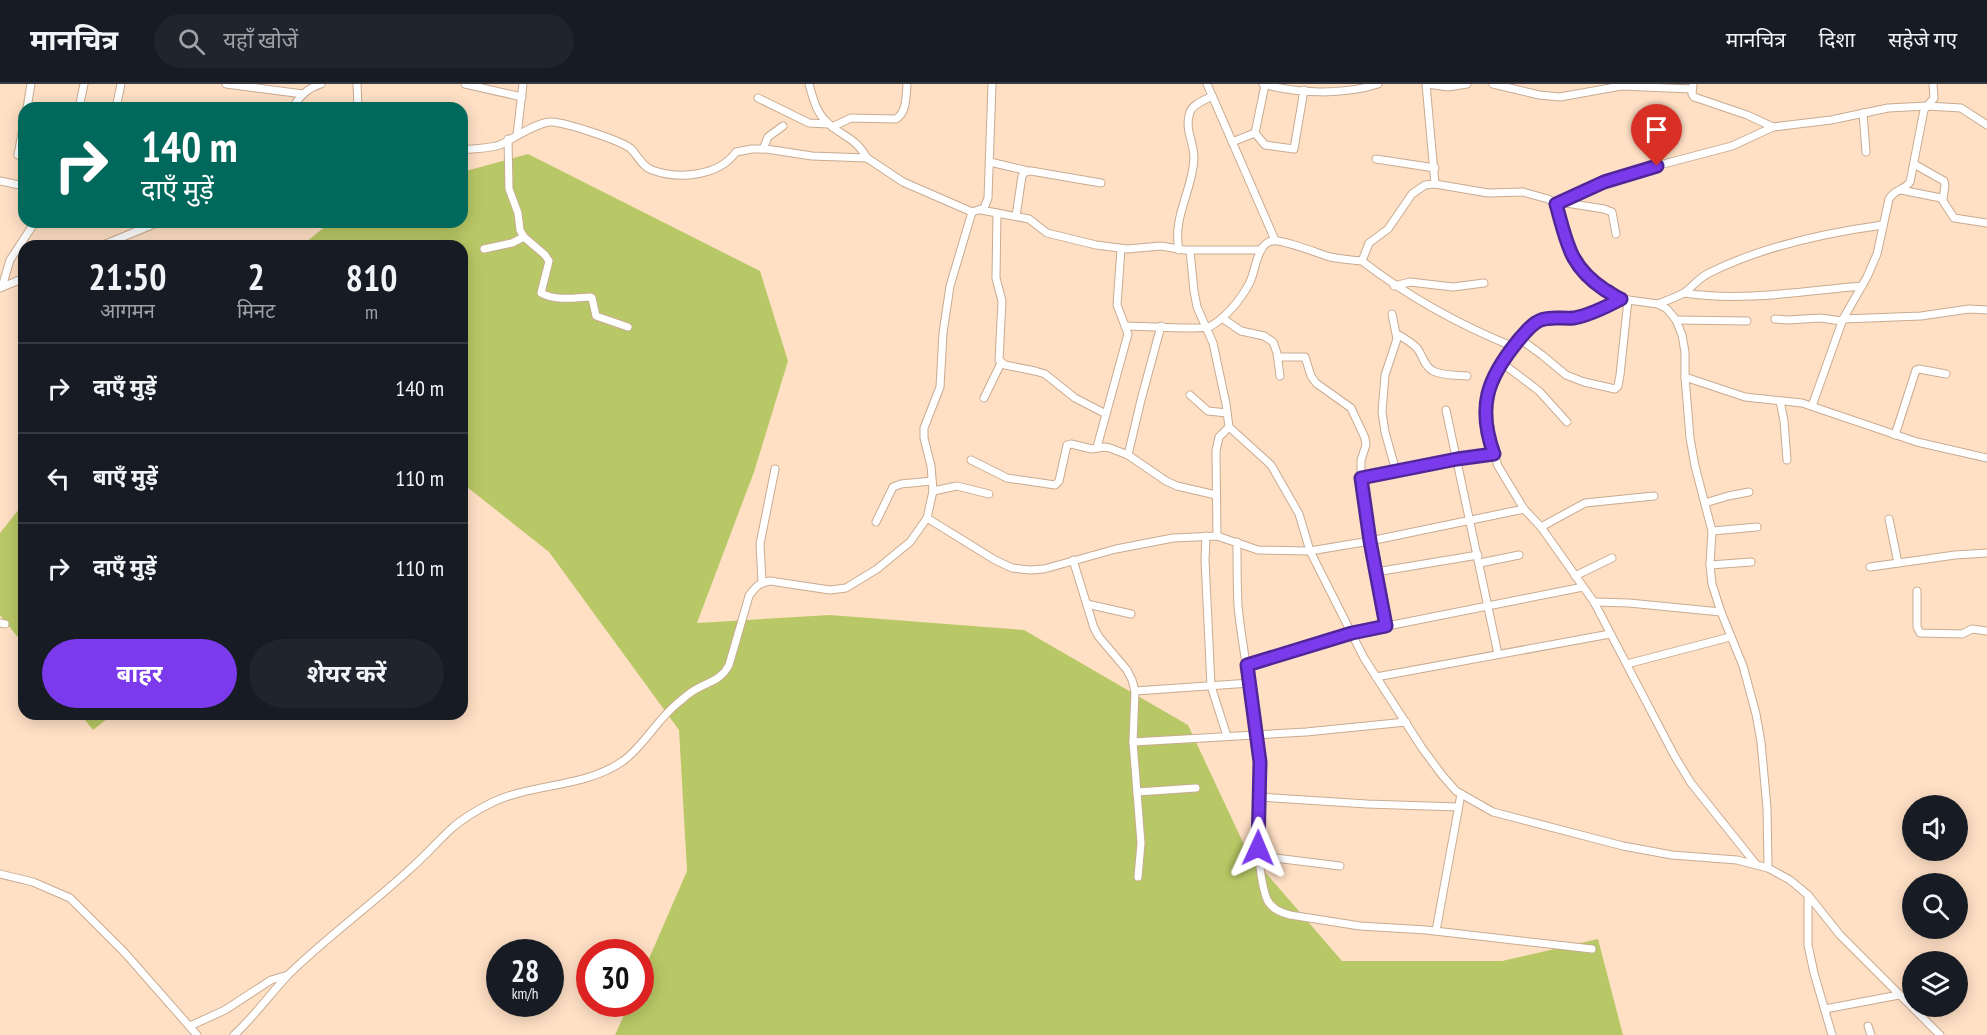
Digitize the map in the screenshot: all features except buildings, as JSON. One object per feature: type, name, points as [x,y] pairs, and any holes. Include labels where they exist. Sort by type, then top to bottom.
[{"type":"street","points":[[28,102],[31,84]]},
{"type":"street","points":[[80,102],[84,84]]},
{"type":"street","points":[[117,102],[121,84]]},
{"type":"street","points":[[226,84],[256,86],[303,94]]},
{"type":"street","points":[[297,102],[303,94],[321,84]]},
{"type":"street","points":[[357,84],[358,102]]},
{"type":"street","points":[[465,84],[522,97]]},
{"type":"street","points":[[517,135],[523,84]]},
{"type":"street","points":[[809,84],[817,109],[830,125],[856,143],[867,158],[903,182],[972,212],[981,210],[1016,216],[1031,220],[1042,230],[1055,236],[1121,249],[1161,246],[1190,251],[1261,250]]},
{"type":"street","points":[[758,98],[808,123],[830,125],[851,118],[896,119],[900,117],[904,108],[907,84]]},
{"type":"street","points":[[981,210],[987,205],[988,198],[992,84]]},
{"type":"street","points":[[1207,84],[1275,240]]},
{"type":"street","points":[[1255,134],[1264,84],[1304,90],[1350,91],[1378,84]]},
{"type":"street","points":[[1435,184],[1430,84],[1448,87],[1467,84]]},
{"type":"street","points":[[1493,84],[1539,95],[1560,97],[1622,86],[1692,86],[1694,97],[1747,115],[1773,127]]},
{"type":"street","points":[[1812,406],[1842,320],[1877,254],[1889,199],[1891,195],[1910,182],[1924,110],[1934,98],[1933,84]]},
{"type":"street","points":[[1255,134],[1265,144],[1294,149],[1304,90]]},
{"type":"street","points":[[1179,250],[1176,238],[1177,226],[1194,160],[1188,130],[1190,113],[1196,105],[1212,96]]},
{"type":"street","points":[[1558,203],[1604,182],[1633,172],[1732,147],[1767,128],[1831,120],[1888,108],[1927,106],[1960,108],[1987,125]]},
{"type":"street","points":[[1863,112],[1866,152]]},
{"type":"street","points":[[468,149],[501,144],[550,122],[570,126],[628,147],[641,163],[652,170],[677,174],[694,175],[720,166],[730,160],[736,152],[752,149],[812,156],[867,158]]},
{"type":"street","points":[[763,149],[768,137],[783,126]]},
{"type":"street","points":[[1232,142],[1255,134]]},
{"type":"street","points":[[508,139],[509,189],[518,213],[520,230],[524,237],[549,261],[541,288],[542,294],[569,299],[591,297],[596,316],[628,327]]},
{"type":"street","points":[[1376,159],[1435,168]]},
{"type":"street","points":[[990,162],[1101,183]]},
{"type":"street","points":[[1914,164],[1944,181],[1946,185],[1943,200]]},
{"type":"street","points":[[1016,216],[1022,176],[1028,171]]},
{"type":"street","points":[[0,181],[18,185]]},
{"type":"street","points":[[1362,261],[1369,243],[1388,229],[1412,194],[1425,185],[1435,184],[1488,193],[1523,192],[1558,203],[1604,209],[1612,212],[1616,234]]},
{"type":"street","points":[[1899,190],[1931,194],[1943,200],[1954,218],[1987,223]]},
{"type":"street","points":[[1558,203],[1565,236],[1574,260],[1590,280],[1625,300],[1658,304],[1667,309],[1676,320],[1682,335],[1690,438],[1696,473],[1712,531],[1710,565],[1712,584],[1743,666],[1759,733],[1767,808],[1768,868]]},
{"type":"street","points":[[234,1035],[289,975],[354,916],[402,877],[452,828],[471,814],[496,801],[520,793],[578,781],[604,771],[622,761],[640,746],[675,705],[692,692],[717,680],[729,666],[749,596],[762,582],[830,590],[846,588],[877,569],[910,542],[927,518],[933,491],[924,428],[940,387],[943,333],[950,286],[972,212]]},
{"type":"street","points":[[997,213],[996,278],[1002,301],[998,357],[1001,363],[1045,374],[1075,398],[1106,414]]},
{"type":"street","points":[[1658,304],[1684,292],[1710,273],[1755,255],[1820,236],[1883,225]]},
{"type":"street","points":[[115,240],[144,228]]},
{"type":"street","points":[[484,249],[512,243],[524,237]]},
{"type":"street","points":[[1126,326],[1207,328],[1222,318],[1250,283],[1261,250],[1269,241],[1275,240],[1333,258],[1362,261],[1394,286],[1448,318],[1514,347]]},
{"type":"street","points":[[1,288],[10,260],[18,248]]},
{"type":"street","points":[[1097,447],[1128,334],[1117,306],[1121,249]]},
{"type":"street","points":[[1190,251],[1197,307],[1213,343],[1229,427],[1271,465],[1299,514],[1310,551],[1376,677],[1442,775],[1461,794],[1493,812],[1623,846],[1672,855],[1755,863],[1791,880],[1808,895],[1840,935],[1936,1034]]},
{"type":"street","points":[[1,288],[18,281]]},
{"type":"street","points":[[1394,286],[1415,282],[1453,287],[1484,282]]},
{"type":"street","points":[[1684,292],[1734,298],[1862,286]]},
{"type":"street","points":[[1520,339],[1566,375],[1584,382],[1616,389],[1620,375],[1625,300]]},
{"type":"street","points":[[1625,300],[1582,316],[1540,320],[1520,339],[1493,376],[1486,402],[1486,422],[1498,466],[1524,509],[1541,527],[1594,602],[1691,783],[1755,863]]},
{"type":"street","points":[[1775,319],[1842,320],[1921,316],[1969,309],[1987,310]]},
{"type":"street","points":[[1392,314],[1397,334],[1385,375],[1382,412],[1396,471]]},
{"type":"street","points":[[1222,318],[1241,331],[1269,338],[1278,357],[1280,376]]},
{"type":"street","points":[[1676,320],[1747,321]]},
{"type":"street","points":[[1128,455],[1161,326]]},
{"type":"street","points":[[1397,334],[1417,349],[1431,370],[1442,374],[1467,376]]},
{"type":"street","points":[[1278,357],[1305,357],[1314,381],[1351,408],[1366,441],[1361,460],[1361,478],[1386,626]]},
{"type":"street","points":[[984,398],[1001,363]]},
{"type":"street","points":[[1502,363],[1539,391],[1567,422]]},
{"type":"street","points":[[1895,435],[1916,370],[1946,374]]},
{"type":"street","points":[[1685,377],[1745,397],[1812,406],[1917,442],[1987,458]]},
{"type":"street","points":[[1190,395],[1208,411],[1227,413]]},
{"type":"street","points":[[1780,400],[1787,460]]},
{"type":"street","points":[[1446,410],[1498,654]]},
{"type":"street","points":[[1217,536],[1215,460],[1222,433],[1229,427]]},
{"type":"street","points":[[971,460],[1007,478],[1055,485],[1059,481],[1067,445],[1092,449],[1106,447],[1128,455],[1177,486],[1216,495]]},
{"type":"street","points":[[1361,478],[1494,454]]},
{"type":"street","points":[[762,582],[760,544],[775,469]]},
{"type":"street","points":[[876,522],[893,487],[932,481]]},
{"type":"street","points":[[933,491],[957,486],[989,494]]},
{"type":"street","points":[[1705,503],[1749,492]]},
{"type":"street","points":[[1541,527],[1585,503],[1654,496]]},
{"type":"street","points":[[927,518],[994,560],[1012,568],[1044,569],[1173,538],[1217,536],[1258,550],[1310,551],[1524,509]]},
{"type":"street","points":[[1889,519],[1898,563]]},
{"type":"street","points":[[1712,531],[1758,527]]},
{"type":"street","points":[[1206,536],[1204,560],[1211,686],[1227,736]]},
{"type":"street","points":[[1237,542],[1236,578],[1239,608],[1257,734],[1260,797],[1259,856],[1266,898],[1272,906],[1279,912],[1360,926],[1436,931],[1592,949]]},
{"type":"street","points":[[1870,567],[1955,555],[1987,553]]},
{"type":"street","points":[[1376,572],[1519,555]]},
{"type":"street","points":[[1575,576],[1612,558]]},
{"type":"street","points":[[1074,560],[1099,637],[1127,670],[1135,692],[1133,742],[1141,843],[1138,877]]},
{"type":"street","points":[[1710,565],[1751,562]]},
{"type":"street","points":[[1247,665],[1352,633],[1583,586]]},
{"type":"street","points":[[1917,591],[1917,627],[1920,633],[1962,634],[1972,629],[1987,631]]},
{"type":"street","points":[[1594,602],[1721,612]]},
{"type":"street","points":[[1087,604],[1131,614]]},
{"type":"street","points":[[1376,677],[1610,634]]},
{"type":"street","points":[[1627,664],[1731,637]]},
{"type":"street","points":[[1135,692],[1250,683]]},
{"type":"street","points":[[1133,742],[1306,732],[1406,722]]},
{"type":"street","points":[[1137,792],[1196,788]]},
{"type":"street","points":[[1436,931],[1461,794]]},
{"type":"street","points":[[1260,797],[1458,807]]},
{"type":"street","points":[[1259,856],[1340,866]]},
{"type":"street","points":[[0,874],[33,882],[70,898],[125,953],[197,1035]]},
{"type":"street","points":[[1808,895],[1808,945],[1832,1035]]},
{"type":"street","points":[[190,1026],[225,1010],[271,980],[289,975]]},
{"type":"street","points":[[1825,1010],[1899,995]]},
{"type":"street","points":[[1868,1026],[1871,1035]]},
{"type":"green space","points":[[528,154],[760,271],[788,361],[754,472],[697,623],[830,615],[1024,630],[1188,725],[1247,851],[1342,961],[1502,961],[1598,939],[1623,1035],[615,1035],[623,1017],[654,1017],[654,947],[687,871],[679,730],[549,552],[468,488],[468,240],[308,240],[324,228],[468,228],[468,170]]},
{"type":"green space","points":[[18,510],[18,638],[0,615],[0,533]]},
{"type":"green space","points":[[85,720],[106,720],[93,730]]},
{"type":"route","points":[[1258,848],[1260,762],[1247,665],[1352,633],[1386,626],[1361,478],[1494,454],[1486,422],[1489,388],[1493,376],[1520,339],[1540,320],[1582,316],[1605,308],[1621,299],[1590,280],[1574,260],[1556,204],[1604,182],[1657,166]]}]
